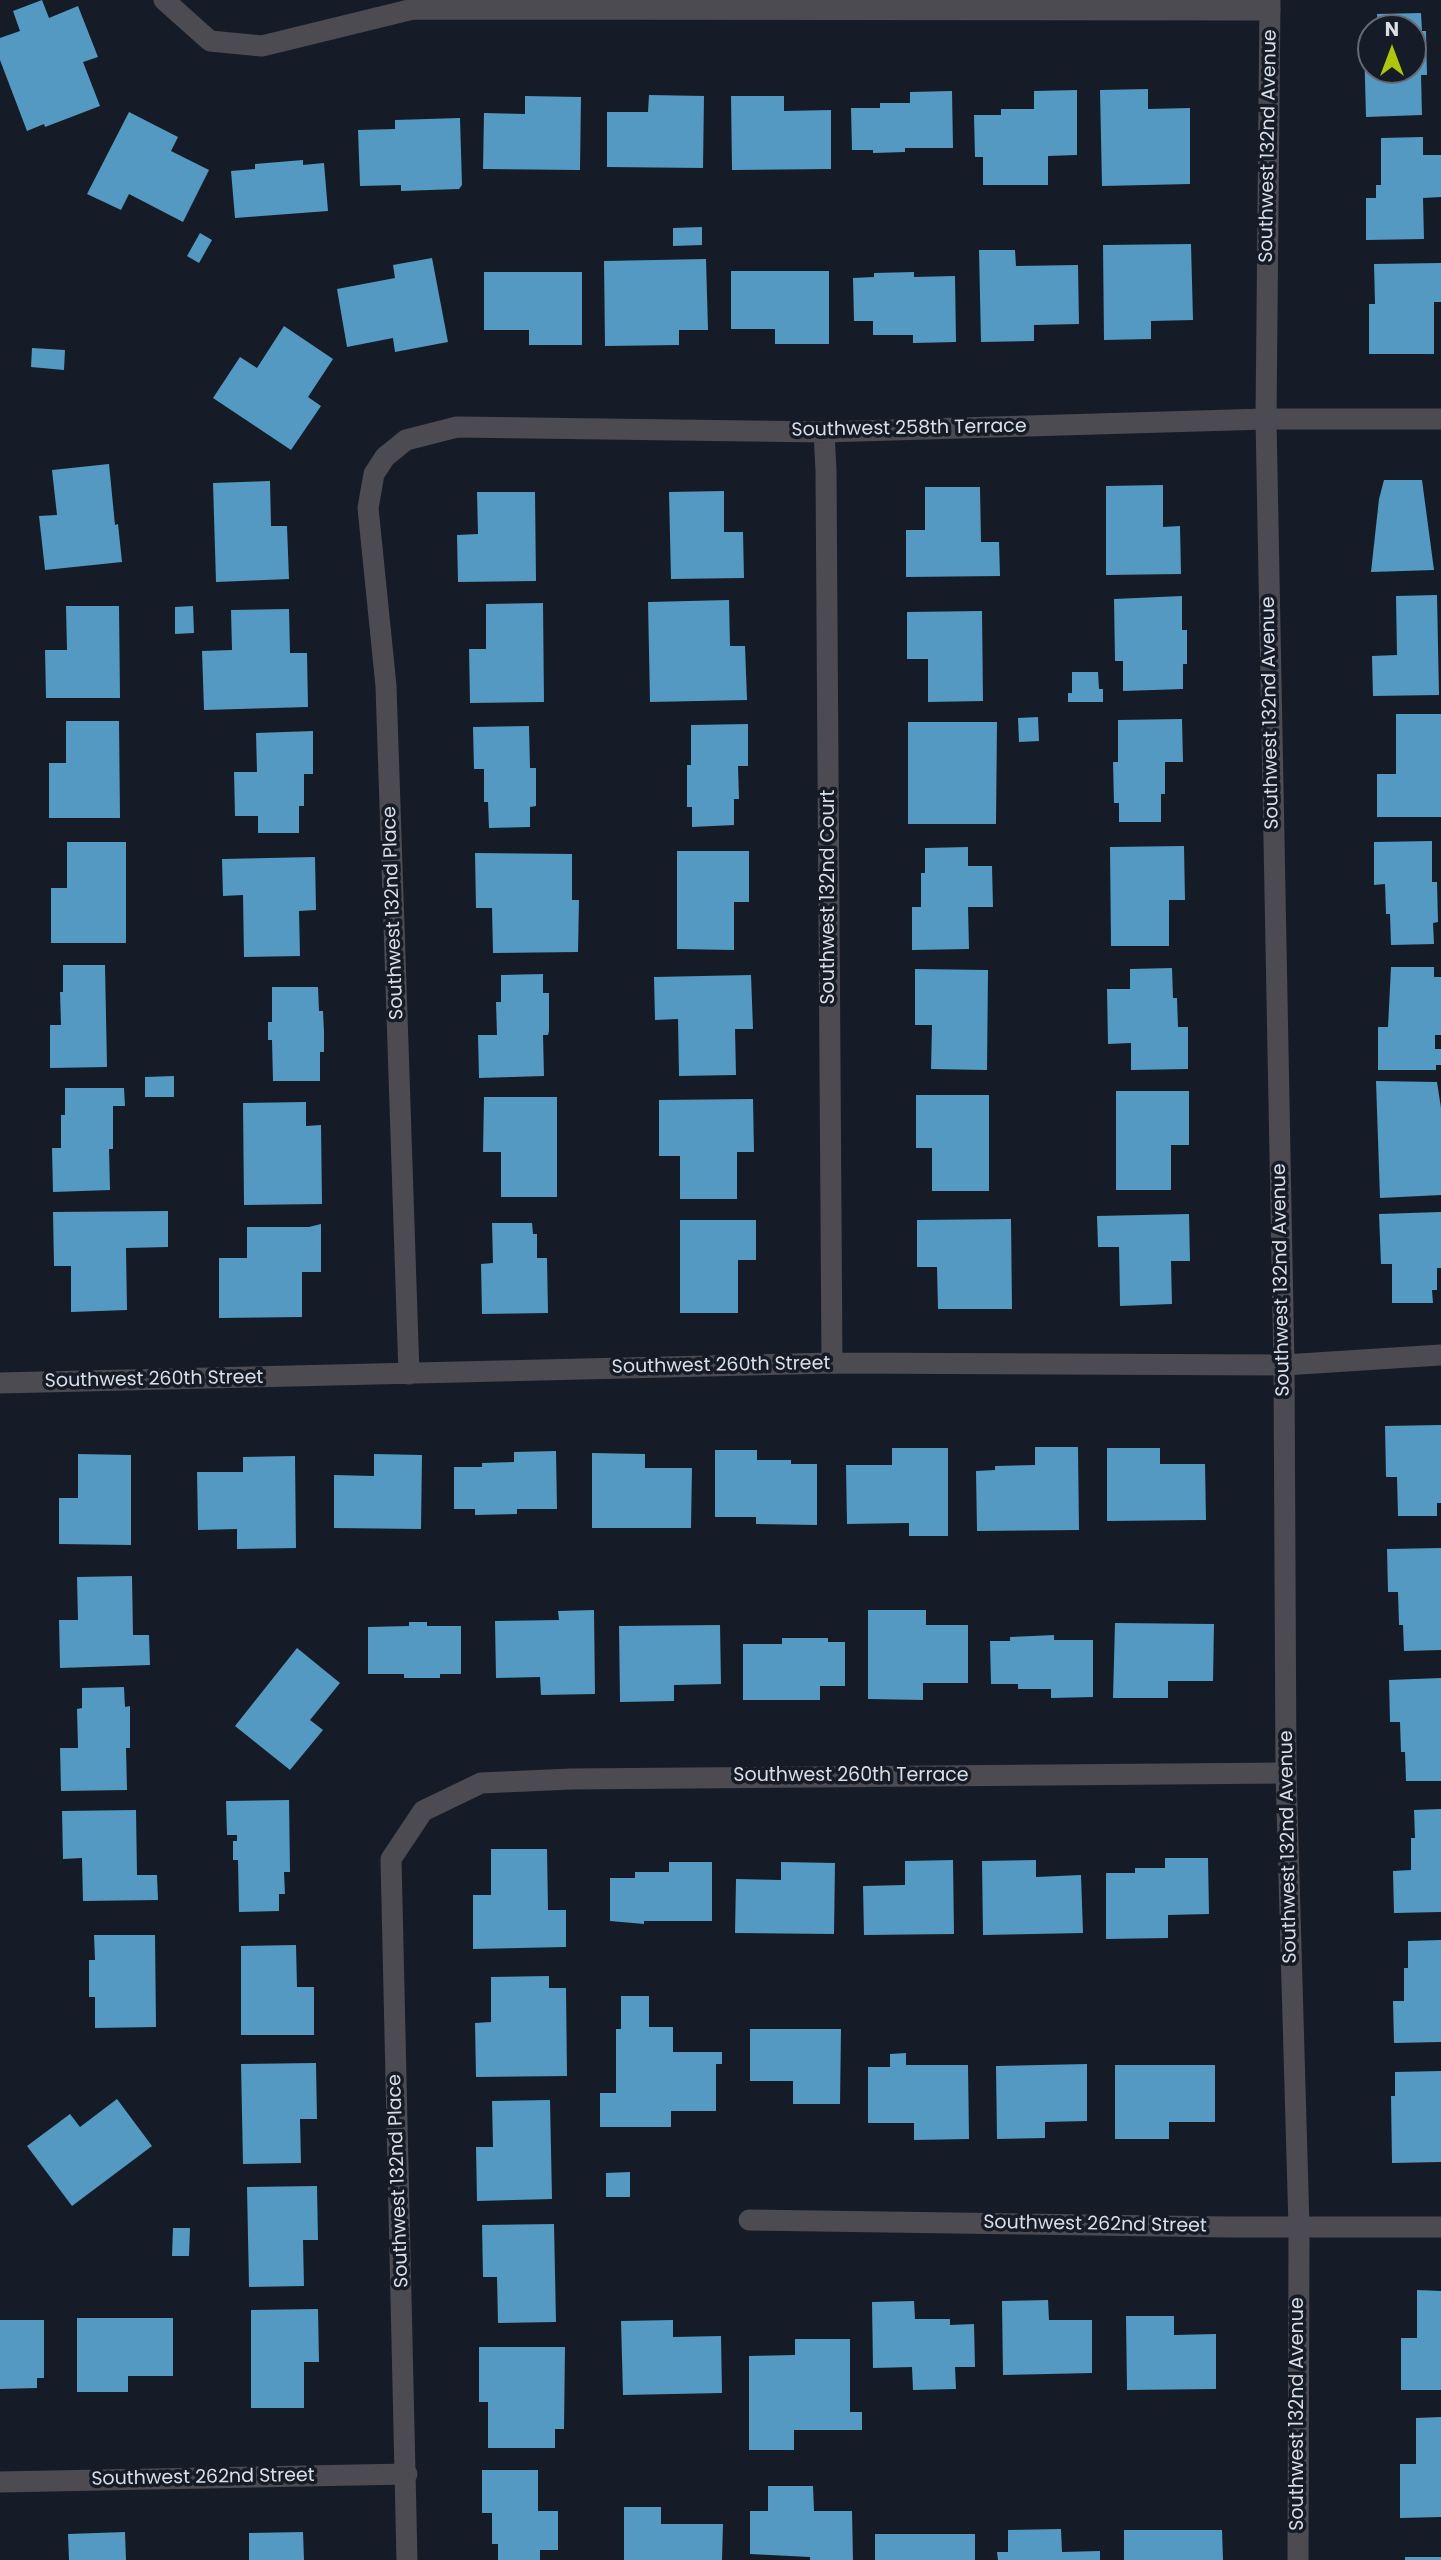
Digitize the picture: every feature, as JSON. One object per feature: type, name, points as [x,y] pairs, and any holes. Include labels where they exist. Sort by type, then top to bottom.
[{"type":"street","points":[[164,0],[209,41],[262,46],[413,9],[1270,5]]},
{"type":"street","name":"Southwest 132nd Avenue","points":[[1270,5],[1266,419],[1284,1365],[1286,1773],[1299,2227],[1298,2560]]},
{"type":"street","name":"Southwest 258th Terrace","points":[[385,457],[406,440],[457,427],[824,432],[1266,419],[1441,419]]},
{"type":"street","name":"Southwest 132nd Court","points":[[824,432],[832,1363]]},
{"type":"street","name":"Southwest 132nd Place","points":[[385,457],[374,474],[368,508],[386,686],[409,1374]]},
{"type":"street","name":"Southwest 260th Street","points":[[0,1382],[832,1363],[1284,1365],[1441,1355]]},
{"type":"street","name":"Southwest 260th Terrace","points":[[422,1811],[481,1783],[558,1779],[1286,1773]]},
{"type":"street","name":"Southwest 132nd Place","points":[[407,2560],[391,1859],[422,1811]]},
{"type":"street","name":"Southwest 262nd Street","points":[[749,2220],[1441,2227]]},
{"type":"street","name":"Southwest 262nd Street","points":[[0,2482],[407,2474]]},
{"type":"building","points":[[42,0],[49,18],[78,6],[98,57],[83,62],[100,106],[27,131],[0,60],[0,38],[20,31],[13,11]]},
{"type":"building","points":[[1365,84],[1421,84],[1422,115],[1366,117]]},
{"type":"building","points":[[1148,89],[1148,109],[1190,108],[1190,184],[1102,186],[1100,90]]},
{"type":"building","points":[[1077,90],[1077,155],[1048,156],[1048,185],[983,185],[983,157],[975,157],[974,115],[1001,115],[1001,109],[1034,109],[1034,91]]},
{"type":"building","points":[[952,91],[953,148],[905,148],[905,152],[873,153],[873,150],[852,150],[851,108],[880,108],[880,103],[910,103],[910,92]]},
{"type":"building","points":[[649,95],[704,96],[703,168],[607,167],[607,112],[648,112]]},
{"type":"building","points":[[525,96],[581,97],[580,170],[483,169],[484,113],[525,114]]},
{"type":"building","points":[[731,96],[784,96],[784,111],[831,110],[831,169],[732,170]]},
{"type":"building","points":[[129,112],[178,137],[171,151],[209,170],[183,222],[129,194],[121,210],[87,194]]},
{"type":"building","points":[[460,118],[462,185],[459,189],[401,191],[401,185],[360,186],[358,130],[395,129],[395,120]]},
{"type":"building","points":[[1423,137],[1423,155],[1441,155],[1441,197],[1423,198],[1424,239],[1366,240],[1366,198],[1376,198],[1376,185],[1381,185],[1381,138]]},
{"type":"building","points":[[303,160],[303,165],[324,163],[328,211],[235,218],[231,171],[255,169],[255,164]]},
{"type":"building","points":[[702,227],[702,245],[673,246],[673,228]]},
{"type":"building","points":[[200,233],[212,240],[199,263],[187,256]]},
{"type":"building","points":[[1191,244],[1193,320],[1151,321],[1151,339],[1104,340],[1103,245]]},
{"type":"building","points":[[979,250],[1015,250],[1016,266],[1078,265],[1079,324],[1034,325],[1034,341],[981,342]]},
{"type":"building","points":[[432,258],[448,342],[395,352],[393,338],[347,347],[337,289],[395,278],[393,265]]},
{"type":"building","points":[[706,259],[708,330],[679,330],[679,345],[605,346],[604,261]]},
{"type":"building","points":[[1441,263],[1441,302],[1434,302],[1434,354],[1369,354],[1369,304],[1375,304],[1374,264]]},
{"type":"building","points":[[731,271],[829,271],[829,344],[775,344],[775,329],[731,329]]},
{"type":"building","points":[[484,272],[582,272],[582,345],[529,345],[529,330],[484,330]]},
{"type":"building","points":[[914,272],[914,277],[955,276],[956,342],[913,343],[913,335],[873,335],[873,321],[854,321],[853,278],[874,277],[874,273]]},
{"type":"building","points":[[284,326],[333,359],[308,397],[321,406],[291,450],[213,398],[240,357],[257,368]]},
{"type":"building","points":[[32,348],[65,350],[64,370],[31,367]]},
{"type":"building","points":[[109,464],[122,562],[45,570],[39,516],[57,515],[52,470]]},
{"type":"building","points":[[1384,480],[1422,480],[1434,570],[1371,572],[1379,499]]},
{"type":"building","points":[[270,481],[271,526],[287,526],[289,579],[216,582],[213,483]]},
{"type":"building","points":[[1163,485],[1163,527],[1180,526],[1181,574],[1106,575],[1106,486]]},
{"type":"building","points":[[925,487],[980,487],[981,542],[999,542],[1000,576],[906,577],[906,530],[925,530]]},
{"type":"building","points":[[724,491],[724,532],[743,532],[744,578],[671,579],[669,492]]},
{"type":"building","points":[[477,492],[535,492],[536,581],[458,582],[457,535],[478,534]]},
{"type":"building","points":[[1437,595],[1439,695],[1373,696],[1372,656],[1397,655],[1396,596]]},
{"type":"building","points":[[1182,596],[1182,630],[1187,630],[1187,664],[1183,664],[1183,689],[1123,691],[1123,661],[1115,661],[1114,599]]},
{"type":"building","points":[[729,600],[730,646],[745,646],[747,700],[650,702],[648,602]]},
{"type":"building","points":[[543,603],[544,702],[470,703],[469,649],[486,649],[486,604]]},
{"type":"building","points":[[66,606],[119,606],[120,698],[46,698],[45,650],[67,650]]},
{"type":"building","points":[[193,606],[194,633],[175,634],[175,607]]},
{"type":"building","points":[[289,609],[290,653],[307,653],[308,707],[204,710],[202,651],[232,650],[231,610]]},
{"type":"building","points":[[982,611],[983,701],[928,702],[928,659],[907,659],[907,612]]},
{"type":"building","points":[[1072,672],[1098,672],[1099,689],[1103,689],[1103,702],[1068,702],[1068,693],[1072,693]]},
{"type":"building","points":[[1396,714],[1441,714],[1441,817],[1377,817],[1377,774],[1396,774]]},
{"type":"building","points":[[1038,717],[1039,741],[1019,742],[1018,718]]},
{"type":"building","points":[[1182,719],[1183,762],[1165,762],[1165,794],[1161,794],[1161,822],[1119,822],[1119,803],[1114,803],[1113,762],[1118,762],[1118,720]]},
{"type":"building","points":[[66,721],[119,721],[120,818],[49,818],[49,763],[66,763]]},
{"type":"building","points":[[908,722],[997,722],[996,824],[908,824]]},
{"type":"building","points":[[748,724],[748,766],[738,766],[739,799],[734,799],[734,825],[692,827],[692,807],[687,807],[691,725]]},
{"type":"building","points":[[529,726],[530,768],[536,768],[536,806],[530,807],[530,827],[489,828],[488,802],[484,802],[484,769],[474,769],[473,727]]},
{"type":"building","points":[[313,731],[313,774],[304,774],[304,806],[299,806],[299,833],[258,833],[258,816],[235,816],[234,772],[257,772],[256,733]]},
{"type":"building","points":[[1432,841],[1432,882],[1437,882],[1438,922],[1433,923],[1434,944],[1391,945],[1385,884],[1374,885],[1374,842]]},
{"type":"building","points":[[67,842],[126,842],[126,943],[51,943],[51,888],[67,888]]},
{"type":"building","points":[[1184,846],[1185,900],[1169,900],[1169,946],[1111,946],[1110,847]]},
{"type":"building","points":[[968,847],[968,866],[992,866],[993,907],[968,907],[969,949],[912,950],[912,907],[921,907],[921,873],[925,873],[925,848]]},
{"type":"building","points":[[677,851],[749,851],[749,902],[734,902],[734,950],[677,949]]},
{"type":"building","points":[[475,853],[572,854],[572,900],[579,900],[578,952],[493,953],[492,908],[476,908]]},
{"type":"building","points":[[315,857],[316,910],[299,911],[300,956],[244,957],[243,895],[223,896],[222,859]]},
{"type":"building","points":[[63,965],[105,965],[107,1067],[50,1068],[50,1025],[61,1025]]},
{"type":"building","points":[[1391,967],[1434,967],[1434,977],[1441,977],[1441,1035],[1435,1035],[1435,1049],[1441,1049],[1441,1065],[1436,1065],[1436,1070],[1378,1070],[1378,1027],[1388,1027]]},
{"type":"building","points":[[1172,968],[1178,1027],[1188,1027],[1188,1069],[1131,1070],[1131,1043],[1108,1044],[1107,989],[1130,989],[1130,969]]},
{"type":"building","points":[[915,969],[988,970],[987,1070],[931,1069],[932,1025],[915,1025]]},
{"type":"building","points":[[543,974],[543,993],[549,993],[549,1031],[548,1035],[543,1035],[544,1076],[479,1078],[478,1035],[497,1035],[496,1002],[501,1002],[501,975]]},
{"type":"building","points":[[751,975],[753,1029],[735,1029],[736,1075],[679,1076],[678,1019],[655,1020],[654,977]]},
{"type":"building","points":[[272,987],[318,987],[319,1011],[323,1011],[324,1032],[324,1052],[320,1052],[320,1081],[273,1081],[272,1040],[268,1040],[268,1022],[272,1022]]},
{"type":"building","points":[[174,1076],[174,1097],[145,1097],[145,1077]]},
{"type":"building","points":[[1376,1081],[1437,1082],[1441,1108],[1441,1195],[1380,1198]]},
{"type":"building","points":[[65,1088],[124,1088],[125,1106],[113,1106],[113,1149],[109,1149],[110,1190],[53,1192],[52,1148],[61,1148],[61,1115],[65,1115]]},
{"type":"building","points":[[1116,1091],[1189,1091],[1189,1145],[1171,1145],[1171,1190],[1116,1190]]},
{"type":"building","points":[[916,1095],[989,1095],[989,1191],[932,1191],[932,1148],[916,1148]]},
{"type":"building","points":[[484,1097],[557,1097],[557,1197],[501,1197],[501,1152],[483,1152]]},
{"type":"building","points":[[753,1099],[754,1152],[737,1152],[737,1199],[680,1199],[680,1156],[659,1156],[659,1100]]},
{"type":"building","points":[[306,1102],[306,1126],[321,1125],[322,1204],[244,1205],[243,1103]]},
{"type":"building","points":[[168,1211],[168,1247],[126,1248],[127,1310],[71,1312],[71,1266],[54,1266],[53,1212]]},
{"type":"building","points":[[1441,1212],[1441,1268],[1437,1268],[1437,1290],[1432,1290],[1433,1303],[1392,1303],[1392,1264],[1381,1264],[1379,1214]]},
{"type":"building","points":[[1189,1214],[1190,1261],[1171,1261],[1172,1304],[1120,1306],[1119,1247],[1098,1247],[1097,1216]]},
{"type":"building","points":[[1011,1219],[1012,1309],[938,1309],[937,1267],[917,1267],[917,1220]]},
{"type":"building","points":[[680,1220],[756,1220],[756,1260],[738,1260],[738,1313],[680,1313]]},
{"type":"building","points":[[492,1223],[532,1223],[533,1234],[537,1234],[537,1258],[547,1258],[548,1313],[482,1314],[481,1264],[493,1263]]},
{"type":"building","points":[[321,1224],[321,1272],[302,1272],[302,1317],[219,1318],[219,1258],[247,1258],[247,1227],[309,1227]]},
{"type":"building","points":[[1441,1425],[1441,1503],[1437,1503],[1437,1516],[1398,1516],[1397,1477],[1386,1477],[1385,1426]]},
{"type":"building","points":[[1035,1447],[1078,1447],[1079,1530],[977,1531],[976,1471],[995,1470],[995,1466],[1035,1465]]},
{"type":"building","points":[[892,1448],[948,1448],[948,1536],[909,1536],[909,1523],[847,1524],[846,1465],[892,1465]]},
{"type":"building","points":[[1107,1448],[1160,1448],[1160,1464],[1205,1464],[1206,1520],[1107,1521]]},
{"type":"building","points":[[715,1450],[757,1450],[757,1460],[791,1460],[791,1464],[817,1464],[817,1525],[756,1524],[756,1517],[715,1517]]},
{"type":"building","points":[[556,1451],[557,1509],[517,1509],[517,1514],[475,1515],[475,1509],[454,1509],[454,1467],[482,1467],[482,1463],[514,1462],[514,1452]]},
{"type":"building","points":[[592,1453],[645,1454],[645,1468],[692,1468],[691,1528],[592,1528]]},
{"type":"building","points":[[78,1454],[131,1455],[131,1545],[59,1544],[59,1498],[78,1498]]},
{"type":"building","points":[[374,1454],[422,1455],[421,1529],[334,1528],[334,1475],[374,1476]]},
{"type":"building","points":[[295,1456],[296,1548],[237,1549],[237,1529],[198,1530],[197,1472],[243,1472],[243,1457]]},
{"type":"building","points":[[1441,1548],[1441,1650],[1404,1651],[1403,1625],[1399,1625],[1398,1592],[1388,1592],[1387,1549]]},
{"type":"building","points":[[132,1576],[133,1635],[149,1635],[150,1665],[60,1668],[59,1620],[78,1620],[77,1577]]},
{"type":"building","points":[[594,1610],[595,1694],[541,1695],[540,1677],[496,1678],[495,1621],[559,1620],[558,1611]]},
{"type":"building","points":[[868,1610],[926,1610],[926,1625],[968,1625],[968,1683],[923,1683],[923,1700],[868,1699]]},
{"type":"building","points":[[409,1622],[427,1622],[427,1626],[461,1626],[461,1674],[440,1674],[440,1678],[404,1678],[404,1674],[368,1674],[368,1627],[409,1626]]},
{"type":"building","points":[[1115,1623],[1214,1624],[1213,1681],[1168,1681],[1168,1698],[1113,1698]]},
{"type":"building","points":[[720,1625],[721,1684],[674,1685],[674,1701],[620,1702],[619,1626]]},
{"type":"building","points":[[1054,1635],[1054,1640],[1093,1640],[1093,1697],[1051,1698],[1051,1689],[1018,1689],[1018,1684],[991,1684],[990,1641],[1010,1641],[1010,1637]]},
{"type":"building","points":[[782,1638],[828,1638],[828,1642],[845,1642],[845,1686],[820,1686],[820,1700],[743,1700],[743,1644],[782,1644]]},
{"type":"building","points":[[297,1648],[340,1683],[310,1720],[323,1730],[290,1770],[235,1726]]},
{"type":"building","points":[[1441,1678],[1441,1781],[1406,1781],[1400,1722],[1390,1722],[1389,1680]]},
{"type":"building","points":[[124,1687],[125,1707],[130,1706],[130,1748],[126,1748],[127,1790],[61,1791],[60,1748],[78,1748],[77,1709],[82,1708],[82,1688]]},
{"type":"building","points":[[289,1800],[290,1872],[284,1872],[285,1894],[279,1894],[279,1911],[239,1912],[238,1860],[233,1860],[233,1841],[237,1841],[237,1835],[227,1835],[226,1801]]},
{"type":"building","points":[[1441,1809],[1441,1912],[1394,1913],[1393,1871],[1411,1870],[1411,1838],[1415,1838],[1414,1810]]},
{"type":"building","points":[[136,1810],[137,1875],[157,1875],[158,1900],[83,1901],[82,1858],[63,1859],[62,1811]]},
{"type":"building","points":[[491,1849],[547,1849],[548,1910],[566,1910],[566,1947],[473,1949],[473,1895],[491,1895]]},
{"type":"building","points":[[1165,1858],[1208,1858],[1209,1914],[1168,1915],[1168,1938],[1106,1939],[1106,1873],[1135,1873],[1135,1868],[1165,1868]]},
{"type":"building","points":[[953,1860],[954,1934],[864,1935],[863,1886],[905,1885],[905,1861]]},
{"type":"building","points":[[1036,1860],[1036,1877],[1081,1875],[1083,1933],[983,1935],[982,1861]]},
{"type":"building","points":[[669,1862],[712,1862],[712,1921],[644,1921],[644,1924],[610,1921],[610,1878],[635,1878],[635,1872],[669,1872]]},
{"type":"building","points":[[781,1862],[835,1863],[834,1934],[735,1933],[736,1879],[781,1880]]},
{"type":"building","points":[[94,1935],[155,1935],[156,2027],[95,2028],[95,1997],[89,1997],[89,1960],[95,1960]]},
{"type":"building","points":[[1441,1940],[1441,2042],[1394,2043],[1393,2001],[1404,2001],[1404,1968],[1408,1968],[1408,1941]]},
{"type":"building","points":[[296,1945],[297,1987],[314,1987],[314,2035],[241,2035],[241,1946]]},
{"type":"building","points":[[549,1976],[549,1988],[566,1988],[567,2076],[476,2077],[475,2023],[491,2022],[491,1977]]},
{"type":"building","points":[[621,1996],[649,1996],[649,2027],[673,2027],[673,2052],[722,2052],[722,2064],[716,2064],[716,2111],[671,2111],[671,2127],[600,2127],[600,2093],[616,2093],[616,2029],[621,2029]]},
{"type":"building","points":[[750,2029],[841,2029],[840,2104],[793,2104],[793,2081],[750,2081]]},
{"type":"building","points":[[906,2053],[906,2065],[968,2065],[969,2139],[914,2140],[914,2123],[868,2123],[868,2067],[890,2067],[890,2054]]},
{"type":"building","points":[[316,2063],[317,2119],[300,2119],[301,2163],[243,2164],[241,2064]]},
{"type":"building","points":[[1087,2064],[1087,2121],[1045,2122],[1045,2138],[997,2139],[996,2066]]},
{"type":"building","points":[[1115,2065],[1215,2065],[1215,2122],[1169,2122],[1169,2139],[1115,2139]]},
{"type":"building","points":[[1441,2071],[1441,2162],[1392,2163],[1391,2096],[1395,2096],[1395,2072]]},
{"type":"building","points":[[117,2099],[152,2146],[72,2206],[27,2146],[70,2114],[80,2127]]},
{"type":"building","points":[[550,2100],[552,2199],[477,2201],[476,2147],[493,2147],[492,2101]]},
{"type":"building","points":[[630,2172],[630,2197],[606,2197],[606,2173]]},
{"type":"building","points":[[317,2186],[318,2240],[303,2240],[304,2286],[249,2287],[247,2187]]},
{"type":"building","points":[[554,2224],[556,2322],[498,2323],[497,2277],[483,2277],[482,2225]]},
{"type":"building","points":[[173,2228],[190,2228],[189,2256],[172,2256]]},
{"type":"building","points":[[1417,2290],[1441,2291],[1441,2390],[1401,2390],[1401,2338],[1417,2338]]},
{"type":"building","points":[[1048,2300],[1049,2320],[1092,2320],[1092,2373],[1003,2375],[1002,2301]]},
{"type":"building","points":[[914,2301],[915,2319],[950,2319],[950,2325],[974,2324],[975,2367],[955,2367],[956,2389],[913,2390],[912,2367],[873,2368],[872,2302]]},
{"type":"building","points":[[318,2309],[319,2362],[304,2362],[304,2408],[251,2408],[251,2310]]},
{"type":"building","points":[[1126,2316],[1174,2316],[1174,2335],[1216,2334],[1216,2389],[1127,2390]]},
{"type":"building","points":[[77,2318],[173,2318],[173,2376],[128,2376],[128,2392],[77,2392]]},
{"type":"building","points":[[0,2320],[44,2320],[44,2378],[37,2378],[37,2388],[0,2389]]},
{"type":"building","points":[[673,2320],[673,2337],[721,2336],[722,2393],[623,2395],[621,2321]]},
{"type":"building","points":[[795,2339],[850,2339],[850,2412],[862,2412],[862,2430],[794,2430],[794,2450],[749,2450],[749,2356],[795,2355]]},
{"type":"building","points":[[479,2347],[565,2347],[564,2429],[555,2429],[555,2448],[488,2448],[488,2402],[479,2402]]},
{"type":"building","points":[[1441,2417],[1441,2517],[1400,2518],[1400,2464],[1416,2464],[1416,2418]]},
{"type":"building","points":[[482,2470],[538,2470],[538,2511],[558,2511],[558,2550],[540,2550],[540,2560],[498,2560],[498,2544],[492,2544],[492,2513],[482,2513]]},
{"type":"building","points":[[768,2486],[813,2486],[814,2511],[852,2511],[853,2560],[810,2560],[810,2557],[750,2554],[750,2511],[768,2511]]},
{"type":"building","points":[[624,2507],[661,2507],[661,2524],[723,2524],[722,2560],[624,2560]]},
{"type":"building","points":[[1061,2529],[1062,2552],[1100,2551],[1100,2560],[998,2560],[997,2552],[1008,2552],[1008,2530]]},
{"type":"building","points":[[1124,2530],[1222,2530],[1223,2560],[1124,2560]]},
{"type":"building","points":[[125,2532],[126,2560],[69,2560],[68,2534]]},
{"type":"building","points":[[303,2532],[304,2560],[249,2560],[249,2533]]},
{"type":"building","points":[[875,2534],[975,2534],[975,2560],[875,2560]]},
{"type":"building","points":[[1405,2557],[1441,2557],[1441,2560],[1405,2560]]}]
